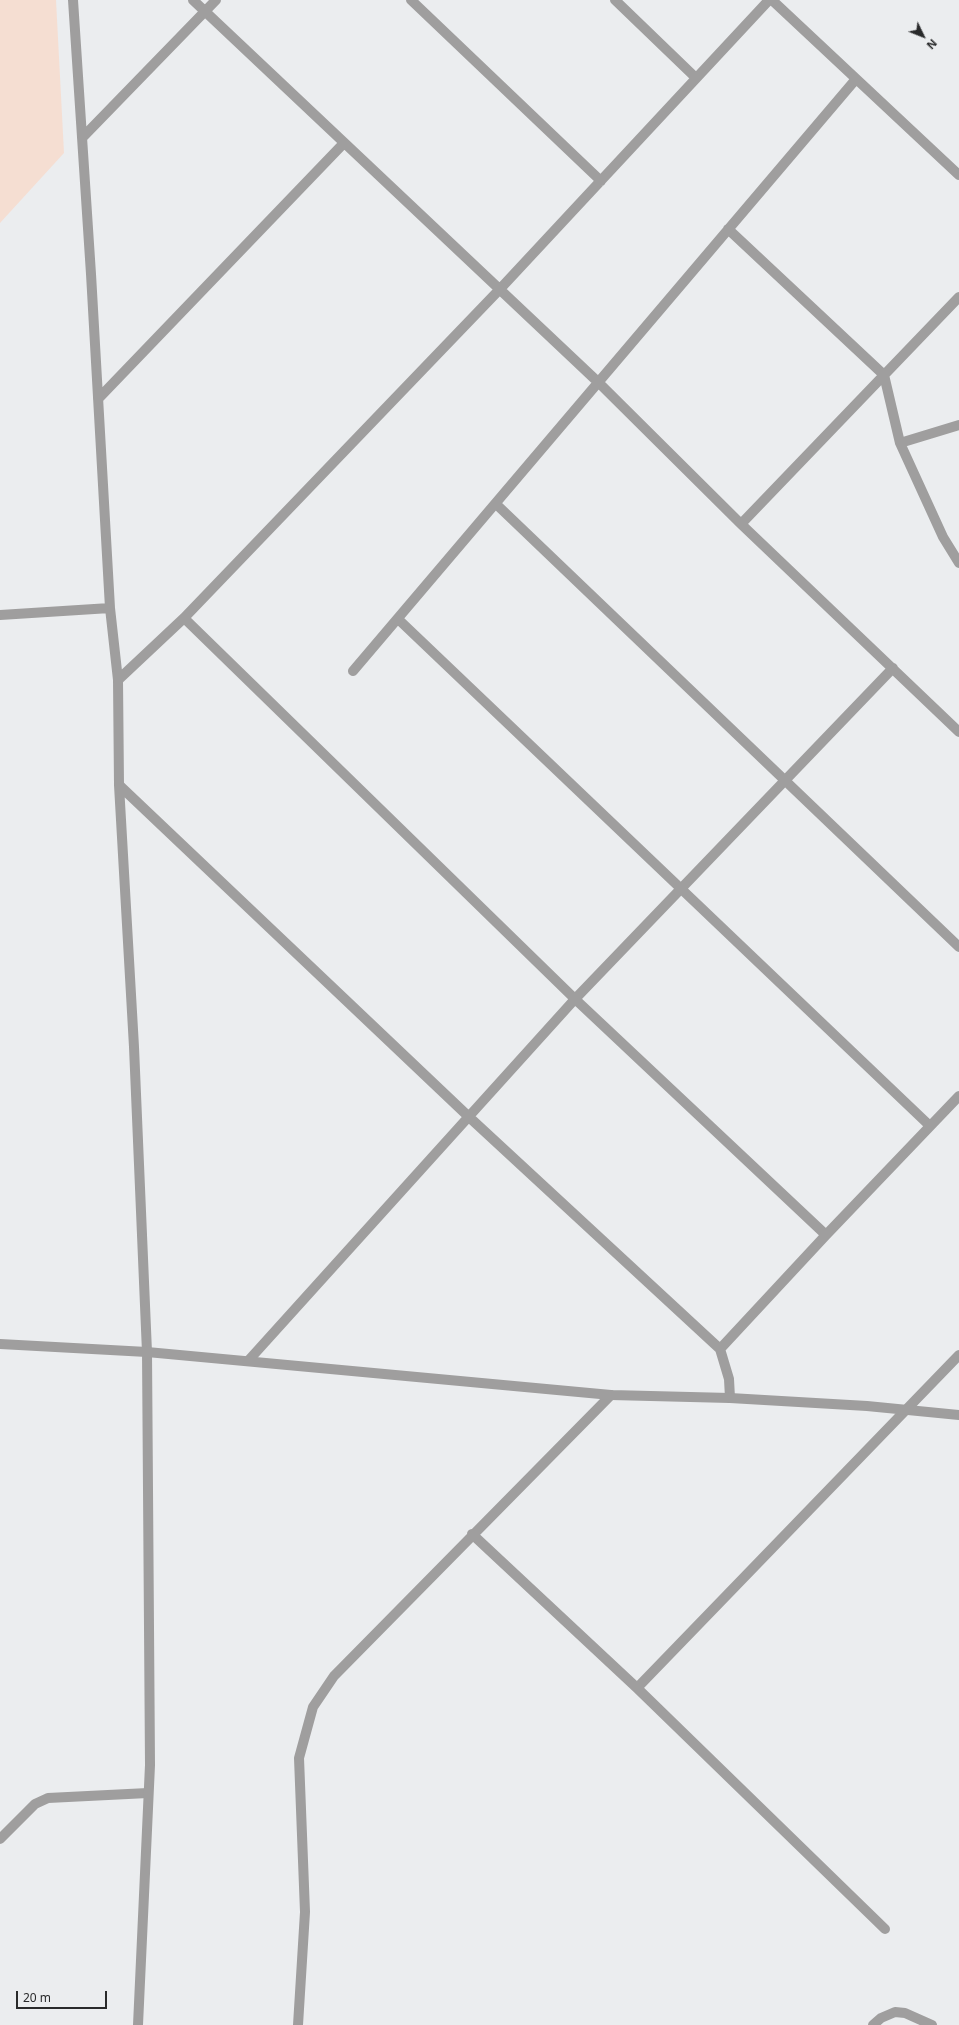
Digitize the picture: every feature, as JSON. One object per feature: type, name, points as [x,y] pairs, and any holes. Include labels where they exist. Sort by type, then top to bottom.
[{"type":"street","points":[[73,0],[110,608],[118,680],[119,785],[134,1047],[147,1352],[148,1794],[138,2025]]},
{"type":"street","points":[[193,0],[599,383],[741,524],[959,732]]},
{"type":"street","points":[[82,138],[216,0]]},
{"type":"street","points":[[411,0],[601,181]]},
{"type":"street","points":[[615,0],[696,78]]},
{"type":"street","points":[[118,680],[184,618],[500,289],[770,0],[959,175]]},
{"type":"street","points":[[354,672],[856,79]]},
{"type":"street","points":[[98,398],[344,142]]},
{"type":"street","points":[[728,229],[884,375],[900,443],[943,537],[959,563]]},
{"type":"street","points":[[741,524],[959,297]]},
{"type":"street","points":[[900,443],[959,425]]},
{"type":"street","points":[[496,504],[959,947]]},
{"type":"street","points":[[0,615],[110,608]]},
{"type":"street","points":[[184,618],[575,999],[826,1235]]},
{"type":"street","points":[[398,619],[930,1126]]},
{"type":"street","points":[[248,1361],[575,999],[893,668]]},
{"type":"street","points":[[119,785],[469,1117],[720,1349],[729,1379],[730,1398]]},
{"type":"street","points":[[720,1349],[826,1235],[959,1096]]},
{"type":"street","points":[[0,1344],[147,1352],[611,1395],[730,1398],[867,1406],[959,1414]]},
{"type":"street","points":[[637,1688],[959,1355]]},
{"type":"street","points":[[298,2025],[305,1912],[299,1758],[313,1707],[334,1676],[472,1534],[611,1395]]},
{"type":"street","points":[[472,1534],[637,1688],[885,1928]]},
{"type":"street","points":[[0,1840],[35,1804],[48,1798],[148,1794]]},
{"type":"street","points":[[873,2025],[881,2018],[895,2012],[905,2013],[932,2025]]},
{"type":"shaded area","points":[[0,0],[56,0],[64,153],[0,223]]}]
